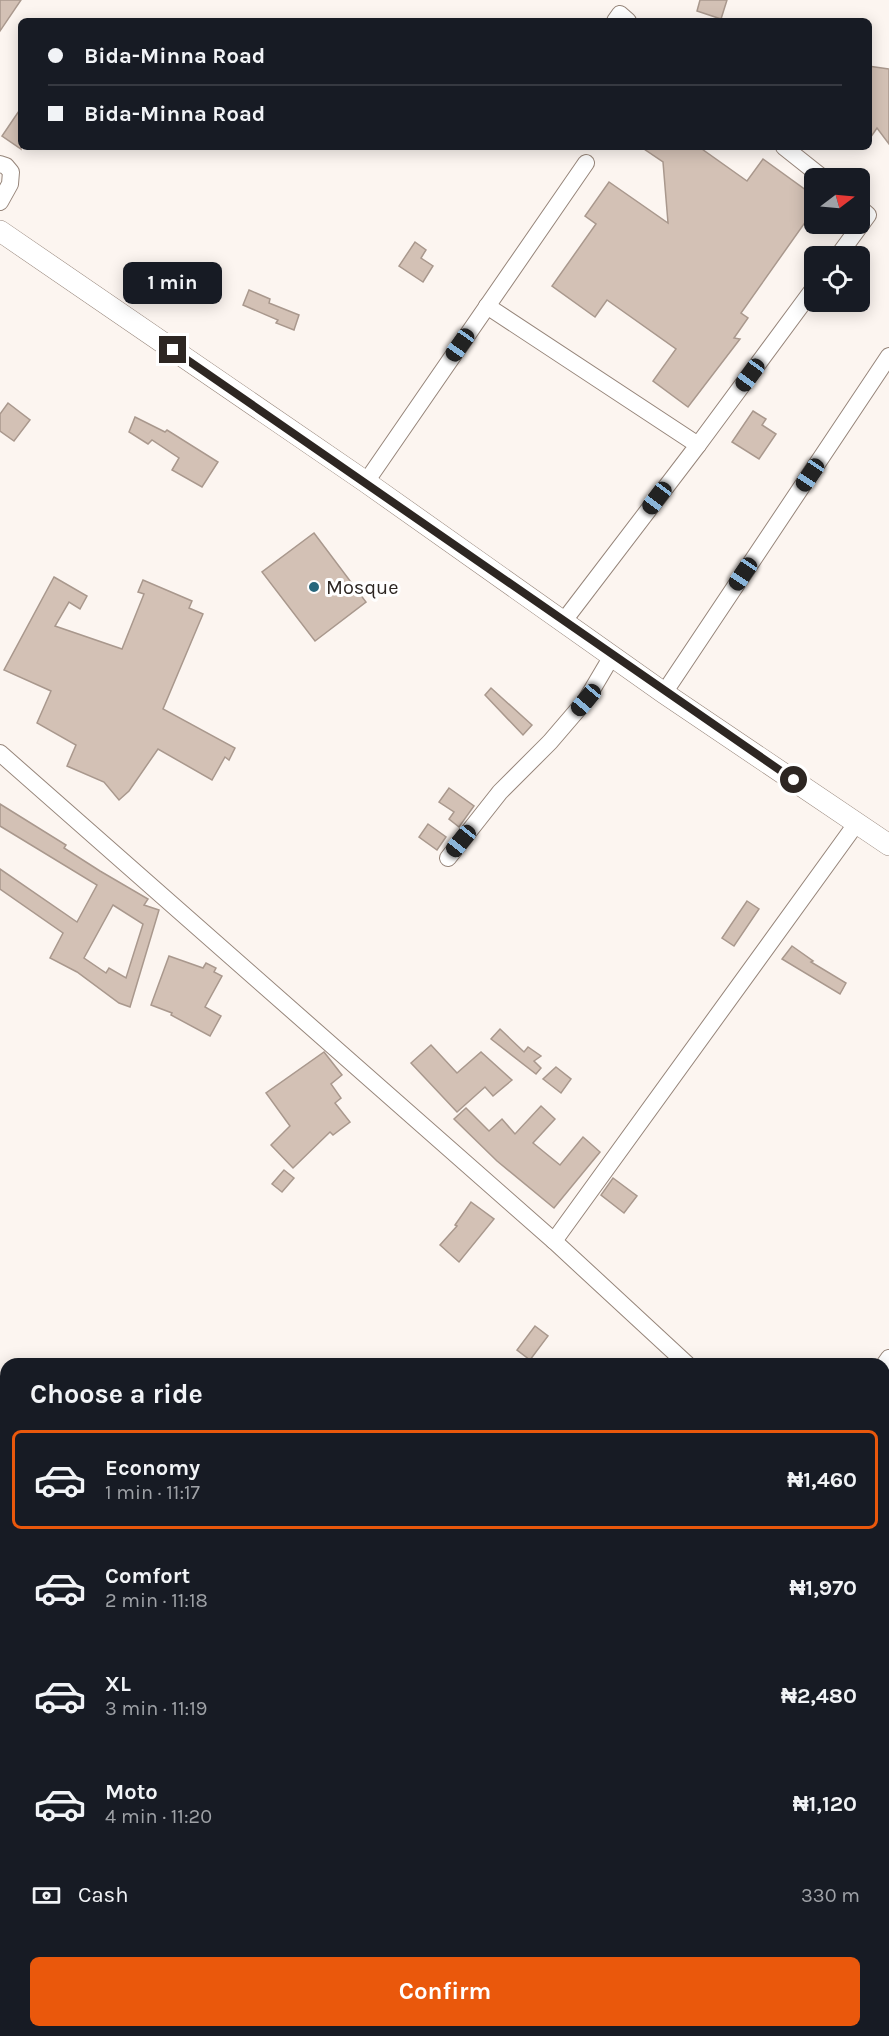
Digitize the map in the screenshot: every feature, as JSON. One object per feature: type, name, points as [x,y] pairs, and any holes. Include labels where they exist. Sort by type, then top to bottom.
[{"type":"main road","points":[[0,231],[366,482],[664,693],[889,845]]},
{"type":"street","points":[[788,150],[810,168]]},
{"type":"street","points":[[366,482],[586,163]]},
{"type":"street","points":[[0,164],[6,166],[11,172],[10,184],[0,202]]},
{"type":"street","points":[[563,622],[804,302]]},
{"type":"street","points":[[487,306],[698,445]]},
{"type":"street","points":[[664,693],[889,356]]},
{"type":"street","points":[[448,858],[500,792],[550,742],[586,700],[612,656]]},
{"type":"street","points":[[0,753],[554,1241],[681,1358]]},
{"type":"street","points":[[554,1241],[856,824]]},
{"type":"building","points":[[0,0],[21,0],[0,31]]},
{"type":"building","points":[[700,0],[727,0],[721,18],[697,11]]},
{"type":"building","points":[[872,67],[889,69],[889,144],[877,128],[872,135]]},
{"type":"building","points":[[18,112],[18,147],[2,136]]},
{"type":"building","points":[[645,150],[703,150],[747,181],[763,159],[804,189],[804,224],[741,313],[748,318],[734,338],[740,339],[688,407],[653,381],[676,349],[607,300],[595,317],[552,286],[596,224],[585,216],[609,182],[668,223],[663,162]]},
{"type":"building","points":[[415,242],[426,250],[421,258],[433,266],[423,282],[399,266]]},
{"type":"building","points":[[249,290],[270,299],[269,303],[299,315],[294,330],[276,323],[278,320],[243,305]]},
{"type":"building","points":[[8,403],[30,420],[14,441],[0,431],[0,414]]},
{"type":"building","points":[[753,411],[766,419],[762,425],[776,434],[759,459],[732,442]]},
{"type":"building","points":[[135,417],[165,432],[167,430],[218,462],[202,487],[172,470],[179,458],[152,440],[148,444],[129,432]]},
{"type":"building","name":"Mosque","points":[[314,533],[366,602],[315,641],[262,572]]},
{"type":"building","points":[[54,577],[87,596],[80,609],[69,602],[55,626],[122,649],[144,594],[138,592],[143,580],[192,601],[189,608],[203,614],[163,709],[235,748],[229,760],[225,757],[212,780],[158,749],[129,791],[119,800],[104,782],[67,766],[76,745],[37,723],[51,691],[4,670]]},
{"type":"building","points":[[491,688],[532,725],[523,735],[485,695]]},
{"type":"building","points":[[449,788],[474,806],[459,827],[449,819],[454,812],[439,802]]},
{"type":"building","points":[[0,804],[66,845],[64,848],[148,899],[144,905],[159,910],[130,1007],[119,1003],[77,972],[50,958],[63,933],[0,889],[0,869],[77,922],[97,885],[0,826]],"holes":[[[113,905],[143,924],[126,978],[109,968],[106,973],[84,958]]]},
{"type":"building","points":[[428,824],[446,837],[437,850],[419,837]]},
{"type":"building","points":[[747,901],[759,909],[734,946],[722,938]]},
{"type":"building","points":[[792,946],[813,961],[811,962],[846,983],[840,994],[782,959]]},
{"type":"building","points":[[169,956],[203,968],[206,963],[216,968],[214,972],[222,976],[205,1007],[221,1016],[210,1036],[171,1015],[172,1013],[151,1005]]},
{"type":"building","points":[[500,1029],[524,1052],[528,1047],[541,1056],[534,1061],[541,1068],[536,1074],[491,1039]]},
{"type":"building","points":[[431,1045],[457,1073],[481,1052],[512,1080],[493,1096],[485,1087],[457,1112],[411,1063]]},
{"type":"building","points":[[324,1052],[342,1075],[331,1084],[341,1098],[335,1103],[350,1122],[333,1135],[330,1132],[293,1168],[271,1145],[290,1126],[266,1093]]},
{"type":"building","points":[[556,1067],[571,1079],[561,1093],[543,1079]]},
{"type":"building","points":[[541,1106],[555,1119],[533,1143],[560,1165],[583,1137],[600,1152],[554,1208],[497,1161],[454,1119],[466,1108],[489,1131],[502,1119],[515,1134]]},
{"type":"building","points":[[284,1170],[294,1178],[282,1192],[272,1184]]},
{"type":"building","points":[[613,1178],[637,1196],[624,1213],[601,1195]]},
{"type":"building","points":[[471,1202],[494,1219],[459,1262],[440,1245],[457,1226],[455,1225]]},
{"type":"building","points":[[535,1326],[548,1336],[532,1358],[527,1358],[517,1350]]},
{"type":"place","name":"Mosque","points":[[314,587]]},
{"type":"route","points":[[173,350],[366,482],[664,693],[794,780]]}]
